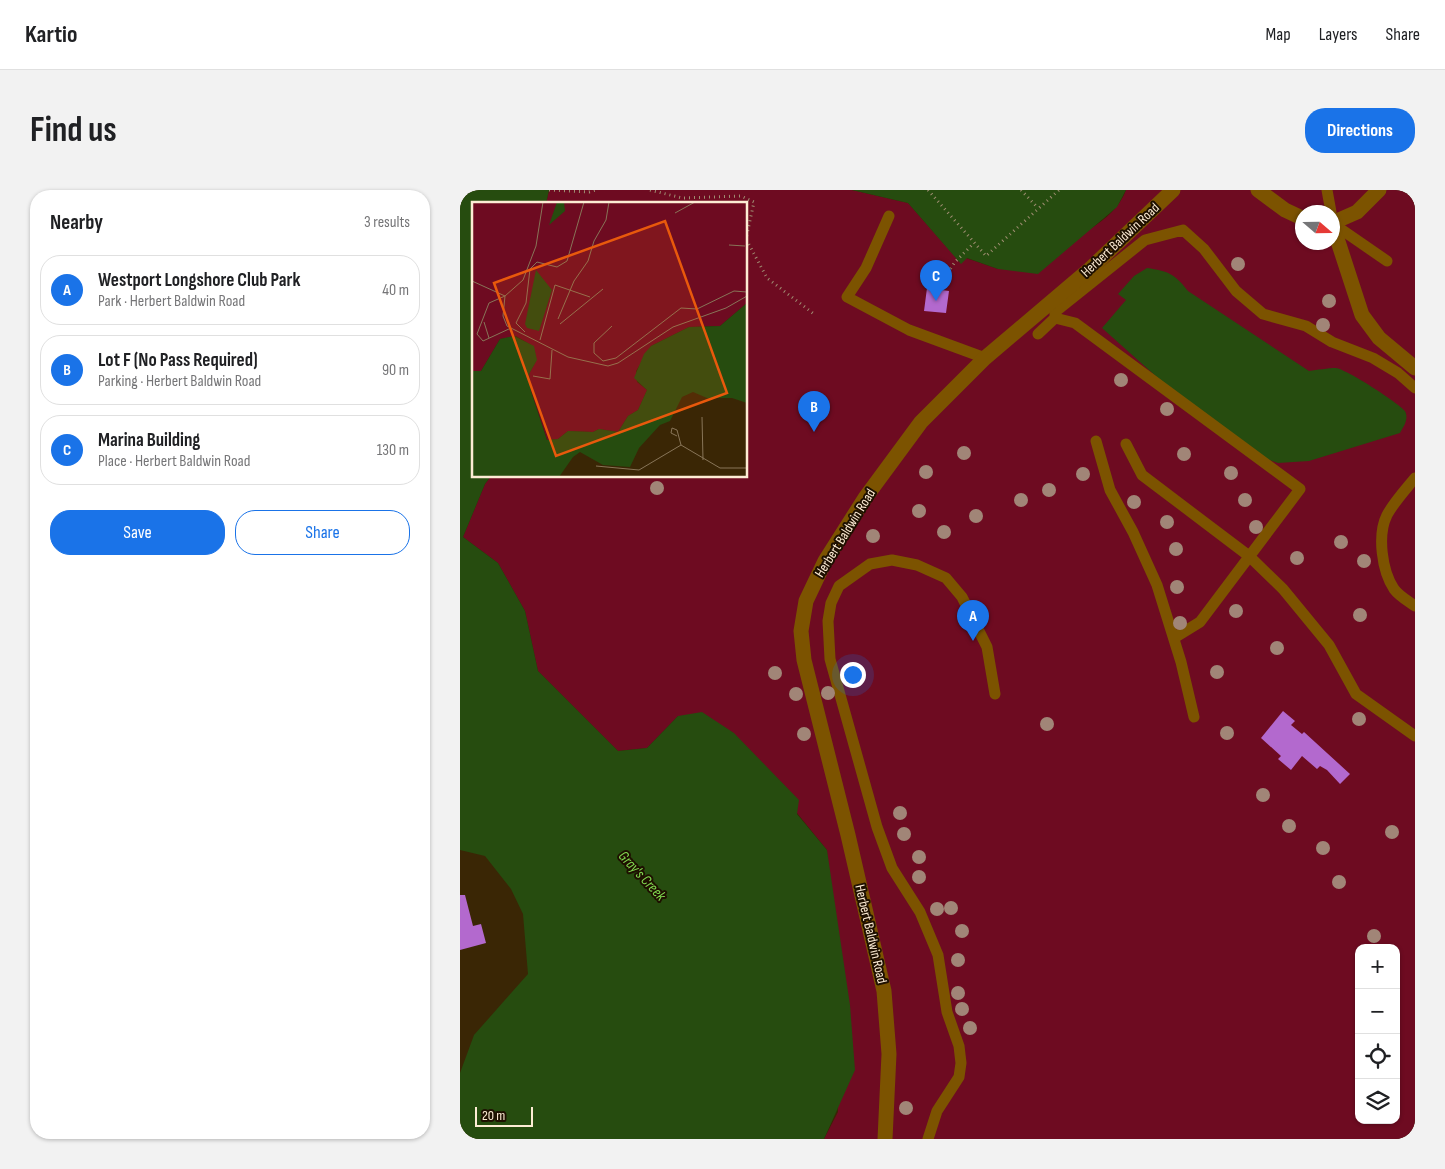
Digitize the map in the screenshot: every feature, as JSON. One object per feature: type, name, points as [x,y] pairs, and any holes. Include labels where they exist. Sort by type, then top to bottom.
[{"type":"street","points":[[1258,190],[1284,210],[1295,215]]},
{"type":"street","points":[[1340,219],[1357,212],[1379,190]]},
{"type":"street","name":"Herbert Baldwin Road","points":[[885,1139],[889,1054],[884,991],[848,835],[804,660],[801,631],[806,602],[825,561],[865,498],[921,422],[985,358],[1090,269],[1168,193]]},
{"type":"street","points":[[1340,248],[1362,315],[1379,338],[1415,368]]},
{"type":"lane","points":[[1327,190],[1330,205]]},
{"type":"lane","points":[[889,216],[866,268],[847,296],[909,330],[985,358]]},
{"type":"lane","points":[[1340,229],[1386,261]]},
{"type":"lane","points":[[1038,334],[1055,318],[1055,312],[1146,240],[1183,230],[1204,249],[1236,291],[1263,314],[1306,326],[1332,342],[1373,358],[1398,373],[1415,388]]},
{"type":"lane","points":[[1055,318],[1075,323],[1300,489],[1200,622],[1174,638]]},
{"type":"lane","points":[[1096,441],[1110,490],[1134,532],[1158,585],[1194,717]]},
{"type":"lane","points":[[1126,444],[1142,475],[1249,556],[1283,589],[1329,645],[1356,694],[1415,736]]},
{"type":"lane","points":[[1415,478],[1387,514],[1382,530],[1383,555],[1390,582],[1395,591],[1415,606]]},
{"type":"lane","points":[[928,1139],[937,1111],[959,1077],[961,1063],[959,1046],[947,1012],[938,955],[920,912],[892,868],[879,834],[830,659],[828,621],[831,603],[839,586],[870,564],[892,560],[918,565],[946,578],[962,597],[988,647],[995,694]]},
{"type":"path","points":[[549,190],[589,192],[596,190]]},
{"type":"path","points":[[650,190],[682,198],[742,196],[754,202],[748,229]]},
{"type":"path","points":[[928,190],[986,256],[1058,190]]},
{"type":"path","points":[[1021,190],[1038,208]]},
{"type":"path","points":[[748,242],[767,278],[814,314]]},
{"type":"path","points":[[945,277],[954,262],[974,243]]},
{"type":"shaded area","points":[[549,190],[852,190],[908,203],[961,263],[966,258],[998,269],[1071,240],[1089,230],[1118,205],[1126,190],[1415,190],[1415,1139],[824,1139],[838,1112],[827,850],[797,813],[678,716],[647,748],[618,751],[538,671],[525,611],[498,563],[463,537],[485,484],[490,478],[748,478],[748,202],[546,202]]},
{"type":"water","name":"Gray's Creek","points":[[460,190],[549,190],[546,202],[472,202],[472,478],[490,478],[485,484],[463,537],[498,563],[525,611],[538,671],[618,751],[647,748],[678,716],[702,712],[734,733],[799,800],[797,814],[827,850],[850,1005],[855,1070],[824,1139],[460,1139],[460,1073],[474,1035],[528,974],[523,914],[511,889],[485,856],[460,850]]},
{"type":"water","points":[[852,190],[1126,190],[1117,207],[1038,274],[998,269],[967,258],[961,264],[908,203]]},
{"type":"water","points":[[1147,268],[1170,274],[1188,291],[1309,371],[1336,368],[1361,380],[1383,394],[1405,411],[1406,420],[1400,433],[1309,461],[1278,463],[1264,458],[1159,379],[1102,328],[1126,300],[1118,294],[1134,276]]},
{"type":"building","points":[[927,288],[949,291],[946,313],[924,311]]},
{"type":"building","points":[[1283,711],[1295,721],[1291,725],[1302,734],[1304,732],[1350,774],[1340,784],[1327,770],[1320,766],[1317,769],[1302,756],[1291,770],[1278,759],[1281,756],[1261,738]]},
{"type":"building","points":[[460,895],[465,895],[473,926],[481,924],[486,943],[460,950]]},
{"type":"place","name":"Marina Building","points":[[936,301]]},
{"type":"place","name":"Lot F (No Pass Required)","points":[[814,432]]},
{"type":"place","name":"Westport Longshore Club Park","points":[[973,641]]}]
